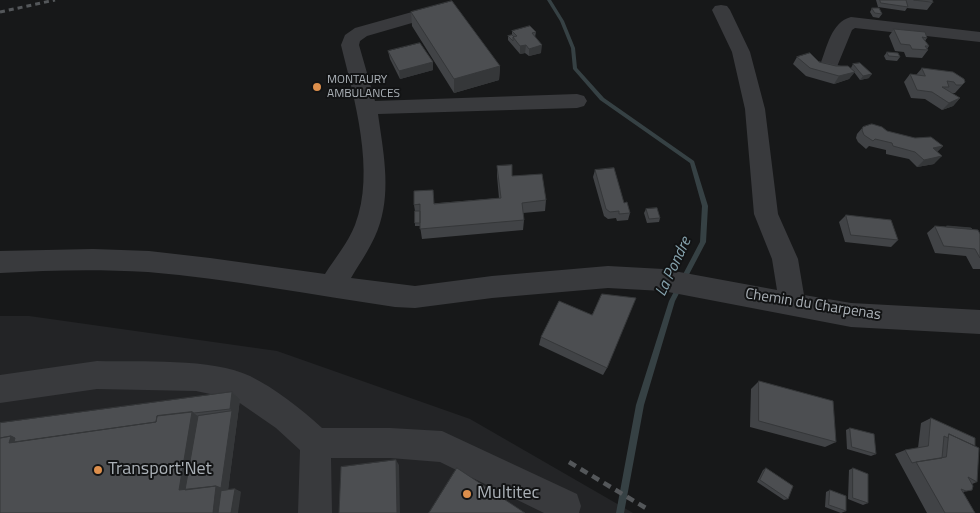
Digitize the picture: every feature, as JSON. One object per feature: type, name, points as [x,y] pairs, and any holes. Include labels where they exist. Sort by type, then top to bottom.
[{"type":"street","points":[[332,286],[368,225],[375,190],[367,108],[350,45],[351,39],[361,32],[437,10]]},
{"type":"street","points":[[721,10],[741,52],[755,109],[766,214],[785,259],[793,304]]},
{"type":"street","points":[[829,64],[844,26],[851,22],[980,37]]},
{"type":"street","points":[[367,108],[577,102]]},
{"type":"street","name":"Chemin du Charpenas","points":[[0,262],[72,259],[147,262],[239,272],[415,297],[574,278],[608,277],[662,280],[870,317],[980,322]]},
{"type":"street","points":[[0,388],[97,375],[196,377],[240,386],[287,417],[316,443],[390,443],[442,447],[565,506]]},
{"type":"street","points":[[315,513],[316,443]]},
{"type":"shaded area","points":[[0,316],[29,316],[277,351],[470,419],[633,513],[0,513]]},
{"type":"building","points":[[880,0],[906,0],[908,7],[881,3]]},
{"type":"building","points":[[914,0],[932,0],[933,2]]},
{"type":"building","points":[[452,1],[500,66],[454,79],[411,12]]},
{"type":"building","points":[[872,8],[879,8],[882,14],[875,13]]},
{"type":"building","points":[[530,26],[536,32],[532,33],[542,45],[529,49],[526,45],[520,46],[513,37],[517,36],[512,31]]},
{"type":"building","points":[[894,29],[925,32],[927,38],[922,37],[929,46],[925,46],[928,50],[912,49],[910,45],[901,44]]},
{"type":"building","points":[[420,43],[433,62],[399,71],[388,51]]},
{"type":"building","points":[[887,52],[898,53],[900,57],[889,56]]},
{"type":"building","points":[[810,53],[819,62],[836,66],[848,66],[855,72],[839,76],[810,68],[797,57]]},
{"type":"building","points":[[860,63],[872,74],[863,76],[853,64]]},
{"type":"building","points":[[922,68],[953,72],[964,79],[965,82],[962,85],[956,85],[954,82],[947,81],[949,87],[942,87],[960,98],[949,103],[932,92],[917,90],[910,74],[925,76]]},
{"type":"building","points":[[872,124],[882,127],[887,131],[915,138],[931,137],[943,146],[933,148],[942,156],[924,160],[915,152],[893,146],[892,143],[875,139],[873,141],[864,135],[862,130],[863,127]]},
{"type":"building","points":[[512,165],[512,176],[542,174],[546,200],[522,203],[524,220],[420,229],[420,204],[414,205],[414,191],[433,190],[434,204],[501,198],[497,166]]},
{"type":"building","points":[[614,168],[624,203],[627,202],[630,213],[619,214],[619,211],[610,212],[606,209],[595,170]]},
{"type":"building","points":[[657,208],[660,218],[649,219],[646,209]]},
{"type":"building","points":[[415,211],[420,211],[420,223],[415,223]]},
{"type":"building","points":[[846,215],[891,220],[898,240],[851,235]]},
{"type":"building","points":[[935,226],[978,230],[980,234],[980,258],[975,249],[944,246]]},
{"type":"building","points":[[947,227],[971,228],[972,229]]},
{"type":"building","points":[[602,294],[636,298],[607,368],[541,337],[559,301],[592,315]]},
{"type":"building","points":[[759,381],[833,401],[836,442],[759,421]]},
{"type":"building","points":[[232,392],[230,409],[157,416],[156,422],[14,442],[15,438],[11,436],[0,438],[0,423]]},
{"type":"building","points":[[232,411],[221,488],[216,486],[185,490],[198,416]]},
{"type":"building","name":"Transport'Net","points":[[192,412],[179,490],[216,486],[213,513],[0,513],[0,438],[11,436],[9,443],[156,422],[157,416]]},
{"type":"building","points":[[931,418],[975,438],[975,446],[949,434],[948,438],[944,436],[942,458],[912,463],[905,450],[928,446]]},
{"type":"building","points":[[850,428],[874,434],[876,454],[852,447]]},
{"type":"building","points":[[949,434],[979,448],[977,482],[968,477],[973,486],[972,490],[966,491],[961,489],[975,513],[945,513],[916,462],[946,457]]},
{"type":"building","points":[[396,460],[397,513],[339,513],[341,467]]},
{"type":"building","name":"Multitec","points":[[457,468],[525,513],[429,513]]},
{"type":"building","points":[[766,468],[793,486],[788,499],[760,480]]},
{"type":"building","points":[[853,468],[868,474],[868,503],[853,498]]},
{"type":"building","points":[[235,489],[231,513],[218,513],[221,491]]},
{"type":"building","points":[[830,490],[846,496],[846,511],[829,505]]},
{"type":"waterway","name":"La Pondre","points":[[549,0],[562,21],[573,48],[575,68],[602,99],[692,162],[705,206],[703,242],[672,301],[640,405],[620,513]]},
{"type":"railway","points":[[0,12],[55,0]]},
{"type":"railway","points":[[569,462],[649,510]]},
{"type":"place","name":"MONTAURY AMBULANCES","points":[[317,87]]},
{"type":"place","name":"Transport'Net","points":[[98,470]]},
{"type":"place","name":"Multitec","points":[[467,494]]}]
